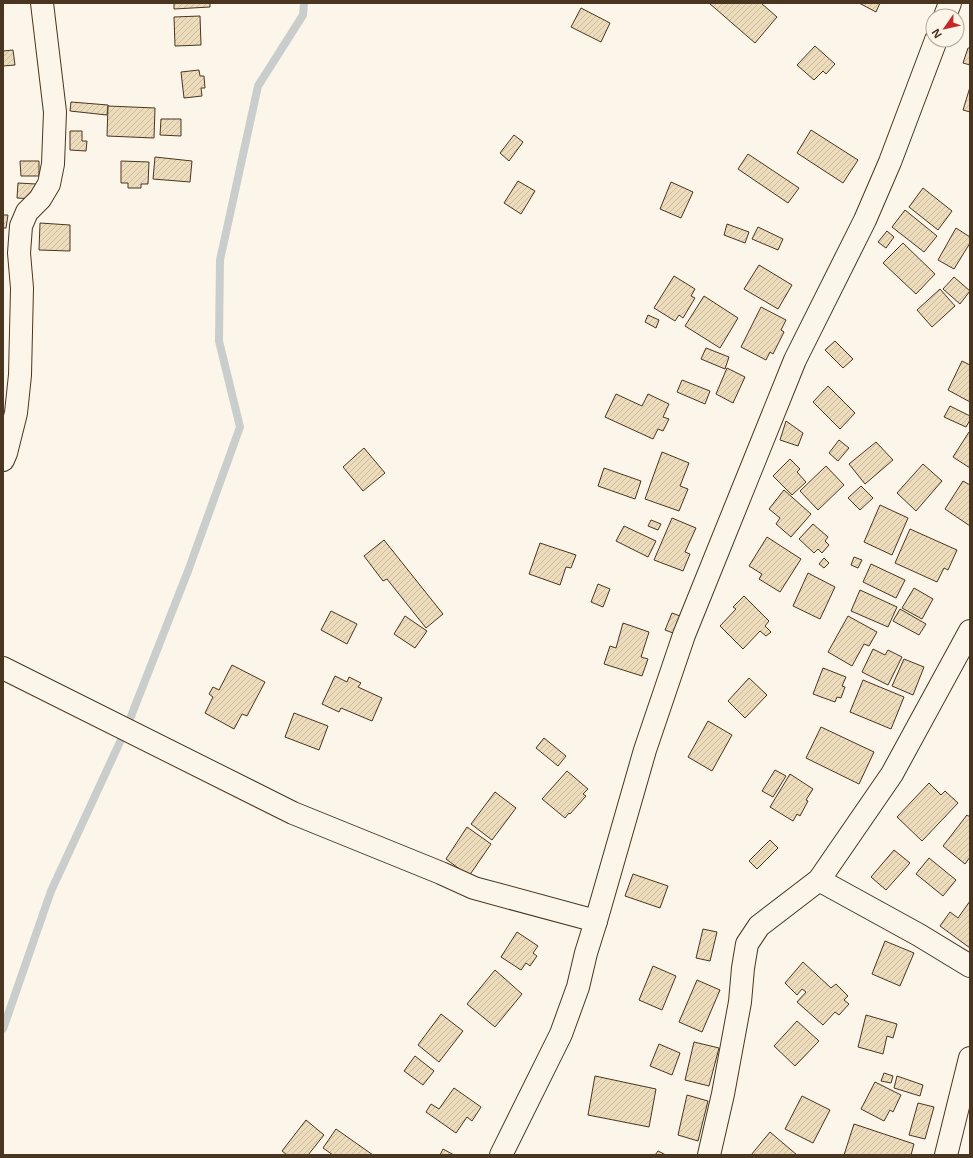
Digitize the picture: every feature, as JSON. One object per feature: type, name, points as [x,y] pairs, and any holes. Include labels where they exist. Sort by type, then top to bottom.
[{"type":"street","points":[[3,460],[16,413],[20,374],[22,288],[19,252],[21,226],[27,212],[40,199],[49,184],[53,164],[55,112],[42,3]]},
{"type":"street","points":[[501,1155],[561,1034],[578,987],[586,953],[645,750],[684,635],[795,360],[865,220],[890,162],[933,48]]},
{"type":"street","points":[[709,1155],[723,1094],[740,1002],[747,944],[759,926],[820,880],[892,774],[970,631]]},
{"type":"street","points":[[3,668],[294,813],[474,888],[596,921]]},
{"type":"street","points":[[820,880],[970,966]]},
{"type":"street","points":[[946,1155],[970,1058]]},
{"type":"building","points":[[174,3],[210,3],[210,7],[174,9]]},
{"type":"building","points":[[709,3],[761,3],[777,17],[755,43]]},
{"type":"building","points":[[859,3],[880,3],[876,12]]},
{"type":"building","points":[[581,8],[610,23],[601,42],[571,27]]},
{"type":"building","points":[[200,16],[201,45],[175,46],[174,17]]},
{"type":"building","points":[[815,46],[835,64],[826,74],[823,71],[814,80],[797,65]]},
{"type":"building","points":[[968,48],[970,48],[970,65],[963,63]]},
{"type":"building","points":[[13,50],[15,65],[3,66],[3,51]]},
{"type":"building","points":[[199,70],[200,76],[204,76],[205,88],[201,88],[202,96],[184,98],[181,72]]},
{"type":"building","points":[[970,87],[970,112],[963,110]]},
{"type":"building","points":[[71,102],[108,105],[107,115],[70,111]]},
{"type":"building","points":[[108,106],[155,108],[154,138],[107,136]]},
{"type":"building","points":[[161,119],[181,119],[181,136],[160,135]]},
{"type":"building","points":[[811,130],[858,160],[843,183],[797,153]]},
{"type":"building","points":[[70,131],[82,131],[82,141],[87,141],[86,151],[70,150]]},
{"type":"building","points":[[514,135],[523,142],[509,161],[500,153]]},
{"type":"building","points":[[748,154],[799,188],[788,203],[738,169]]},
{"type":"building","points":[[155,157],[192,161],[190,182],[153,179]]},
{"type":"building","points":[[20,161],[39,161],[39,176],[21,176]]},
{"type":"building","points":[[121,161],[149,162],[148,184],[141,184],[141,188],[128,188],[128,183],[121,183]]},
{"type":"building","points":[[518,181],[535,191],[521,214],[504,203]]},
{"type":"building","points":[[671,182],[693,192],[681,218],[660,209]]},
{"type":"building","points":[[18,183],[36,184],[35,199],[17,198]]},
{"type":"building","points":[[923,188],[952,211],[938,230],[909,207]]},
{"type":"building","points":[[905,210],[937,236],[924,252],[892,227]]},
{"type":"building","points":[[3,215],[8,215],[6,228],[3,228]]},
{"type":"building","points":[[40,223],[70,225],[70,251],[39,250]]},
{"type":"building","points":[[727,224],[749,232],[745,243],[724,235]]},
{"type":"building","points":[[758,227],[783,239],[778,250],[752,239]]},
{"type":"building","points":[[956,228],[970,237],[970,243],[954,269],[938,260]]},
{"type":"building","points":[[887,231],[894,237],[886,248],[878,242]]},
{"type":"building","points":[[903,243],[935,274],[916,294],[883,263]]},
{"type":"building","points":[[759,265],[792,285],[778,309],[744,289]]},
{"type":"building","points":[[674,276],[695,289],[691,296],[695,298],[683,318],[679,315],[675,321],[654,308]]},
{"type":"building","points":[[954,277],[970,291],[960,304],[943,289]]},
{"type":"building","points":[[940,289],[955,306],[932,327],[917,310]]},
{"type":"building","points":[[704,296],[738,318],[720,348],[685,326]]},
{"type":"building","points":[[761,307],[786,320],[781,330],[784,332],[773,354],[770,352],[766,360],[741,347]]},
{"type":"building","points":[[648,315],[659,320],[656,328],[645,322]]},
{"type":"building","points":[[835,341],[853,359],[843,368],[825,350]]},
{"type":"building","points":[[706,348],[729,357],[725,369],[701,359]]},
{"type":"building","points":[[962,361],[970,365],[970,402],[948,390]]},
{"type":"building","points":[[727,368],[745,377],[733,403],[716,394]]},
{"type":"building","points":[[682,380],[710,391],[705,404],[677,392]]},
{"type":"building","points":[[828,386],[855,413],[840,429],[813,402]]},
{"type":"building","points":[[616,394],[642,406],[648,394],[669,404],[663,417],[669,419],[663,431],[658,429],[653,439],[605,417]]},
{"type":"building","points":[[950,406],[970,416],[970,420],[966,427],[944,417]]},
{"type":"building","points":[[786,421],[803,433],[798,446],[780,440]]},
{"type":"building","points":[[970,432],[970,468],[953,457]]},
{"type":"building","points":[[839,440],[849,448],[838,461],[829,453]]},
{"type":"building","points":[[876,442],[893,460],[865,484],[849,464]]},
{"type":"building","points":[[364,448],[385,473],[363,491],[343,467]]},
{"type":"building","points":[[662,452],[689,463],[680,486],[688,489],[679,511],[645,499]]},
{"type":"building","points":[[790,459],[800,469],[797,472],[806,482],[792,495],[773,476]]},
{"type":"building","points":[[923,464],[942,481],[916,511],[897,493]]},
{"type":"building","points":[[826,466],[844,485],[818,510],[800,491]]},
{"type":"building","points":[[604,468],[641,481],[635,499],[598,486]]},
{"type":"building","points":[[963,481],[970,485],[970,526],[945,509]]},
{"type":"building","points":[[861,486],[873,498],[860,510],[848,498]]},
{"type":"building","points":[[784,490],[811,514],[791,537],[776,524],[780,518],[769,509]]},
{"type":"building","points":[[880,505],[908,518],[892,555],[864,542]]},
{"type":"building","points":[[672,518],[696,528],[685,552],[690,554],[683,571],[654,560]]},
{"type":"building","points":[[651,520],[661,524],[658,530],[648,526]]},
{"type":"building","points":[[813,524],[828,537],[825,541],[829,545],[822,553],[818,549],[814,553],[799,539]]},
{"type":"building","points":[[624,526],[656,541],[648,557],[616,541]]},
{"type":"building","points":[[910,529],[957,550],[948,570],[944,568],[937,582],[895,563]]},
{"type":"building","points":[[767,537],[801,559],[780,592],[759,579],[762,574],[749,566]]},
{"type":"building","points":[[384,540],[443,614],[426,628],[387,579],[383,581],[364,556]]},
{"type":"building","points":[[540,543],[576,555],[571,568],[566,567],[560,585],[529,574]]},
{"type":"building","points":[[854,557],[862,560],[858,568],[851,565]]},
{"type":"building","points":[[824,558],[829,563],[824,568],[819,564]]},
{"type":"building","points":[[871,564],[905,580],[896,598],[863,582]]},
{"type":"building","points":[[808,573],[835,587],[820,619],[793,606]]},
{"type":"building","points":[[598,584],[610,589],[603,607],[591,602]]},
{"type":"building","points":[[914,588],[933,599],[922,619],[902,608]]},
{"type":"building","points":[[860,590],[897,607],[888,627],[851,611]]},
{"type":"building","points":[[744,596],[769,621],[765,626],[771,632],[766,636],[760,631],[743,649],[720,626],[736,609],[733,607]]},
{"type":"building","points":[[900,609],[926,624],[919,635],[893,621]]},
{"type":"building","points":[[331,611],[357,624],[347,644],[321,630]]},
{"type":"building","points":[[672,613],[680,616],[673,633],[665,630]]},
{"type":"building","points":[[405,616],[427,631],[415,648],[394,634]]},
{"type":"building","points":[[848,616],[877,632],[869,646],[864,644],[852,666],[828,652]]},
{"type":"building","points":[[623,623],[649,632],[641,657],[648,659],[642,676],[604,664],[610,646],[616,648]]},
{"type":"building","points":[[873,649],[885,655],[888,650],[902,657],[888,685],[862,672]]},
{"type":"building","points":[[904,659],[924,667],[913,695],[892,686]]},
{"type":"building","points":[[232,665],[265,682],[247,716],[242,714],[234,729],[205,713],[213,697],[209,694],[213,687],[219,690]]},
{"type":"building","points":[[823,668],[846,677],[842,686],[845,687],[841,698],[837,697],[835,702],[813,694]]},
{"type":"building","points":[[335,676],[347,682],[349,677],[361,683],[358,687],[382,698],[372,721],[341,708],[339,712],[322,704]]},
{"type":"building","points":[[749,678],[767,695],[745,718],[728,701]]},
{"type":"building","points":[[863,680],[904,697],[891,729],[850,712]]},
{"type":"building","points":[[294,713],[328,726],[319,750],[285,737]]},
{"type":"building","points":[[708,721],[732,735],[712,771],[688,757]]},
{"type":"building","points":[[821,727],[874,752],[859,784],[806,758]]},
{"type":"building","points":[[544,738],[566,756],[558,766],[536,748]]},
{"type":"building","points":[[775,770],[786,776],[773,797],[762,791]]},
{"type":"building","points":[[567,771],[588,789],[583,794],[586,796],[565,818],[542,799]]},
{"type":"building","points":[[790,774],[813,789],[806,800],[808,801],[800,816],[797,814],[793,821],[770,807]]},
{"type":"building","points":[[929,783],[941,795],[945,791],[958,803],[922,841],[897,817]]},
{"type":"building","points":[[495,792],[516,808],[492,840],[471,824]]},
{"type":"building","points":[[967,815],[970,817],[970,857],[965,864],[943,846]]},
{"type":"building","points":[[467,827],[491,844],[469,876],[446,859]]},
{"type":"building","points":[[770,840],[778,848],[757,869],[749,861]]},
{"type":"building","points":[[894,850],[910,863],[886,890],[871,877]]},
{"type":"building","points":[[929,858],[956,880],[943,896],[916,874]]},
{"type":"building","points":[[633,874],[668,886],[660,908],[625,896]]},
{"type":"building","points":[[970,901],[970,948],[940,926],[950,912],[958,918]]},
{"type":"building","points":[[703,929],[717,932],[710,961],[696,958]]},
{"type":"building","points":[[517,932],[538,946],[533,953],[537,956],[530,966],[526,963],[521,970],[501,957]]},
{"type":"building","points":[[885,941],[914,953],[900,986],[872,974]]},
{"type":"building","points":[[803,962],[831,988],[836,984],[848,996],[844,1000],[849,1004],[839,1015],[835,1012],[823,1025],[797,1002],[806,992],[802,989],[797,995],[785,983]]},
{"type":"building","points":[[653,966],[676,976],[662,1010],[639,1000]]},
{"type":"building","points":[[495,970],[522,994],[495,1027],[467,1004]]},
{"type":"building","points":[[697,980],[720,990],[702,1032],[679,1022]]},
{"type":"building","points":[[441,1014],[463,1031],[439,1062],[418,1045]]},
{"type":"building","points":[[866,1015],[897,1024],[893,1038],[887,1036],[883,1054],[858,1047]]},
{"type":"building","points":[[797,1021],[819,1041],[795,1066],[774,1046]]},
{"type":"building","points":[[694,1042],[719,1048],[709,1086],[685,1080]]},
{"type":"building","points":[[659,1044],[680,1053],[672,1075],[650,1066]]},
{"type":"building","points":[[415,1056],[434,1071],[423,1085],[404,1071]]},
{"type":"building","points":[[884,1073],[893,1076],[891,1083],[881,1081]]},
{"type":"building","points":[[595,1076],[656,1089],[649,1127],[588,1115]]},
{"type":"building","points":[[897,1076],[923,1085],[920,1096],[894,1088]]},
{"type":"building","points":[[875,1082],[901,1095],[893,1112],[890,1110],[884,1121],[861,1109]]},
{"type":"building","points":[[454,1088],[481,1107],[472,1121],[467,1117],[456,1133],[426,1112],[431,1104],[439,1109]]},
{"type":"building","points":[[687,1095],[708,1101],[698,1141],[678,1135]]},
{"type":"building","points":[[802,1096],[830,1110],[813,1143],[785,1129]]},
{"type":"building","points":[[918,1103],[934,1107],[925,1139],[909,1135]]},
{"type":"building","points":[[306,1120],[324,1135],[308,1155],[287,1155],[282,1151]]},
{"type":"building","points":[[854,1124],[914,1144],[911,1155],[844,1155]]},
{"type":"building","points":[[336,1129],[373,1155],[333,1155],[323,1148]]},
{"type":"building","points":[[770,1132],[797,1155],[751,1155]]},
{"type":"building","points":[[443,1149],[454,1155],[440,1155]]},
{"type":"building","points":[[658,1151],[666,1155],[655,1155]]},
{"type":"waterway","points":[[3,1029],[51,891],[126,729],[188,571],[240,427],[219,341],[220,260],[258,86],[303,15],[304,3]]}]
